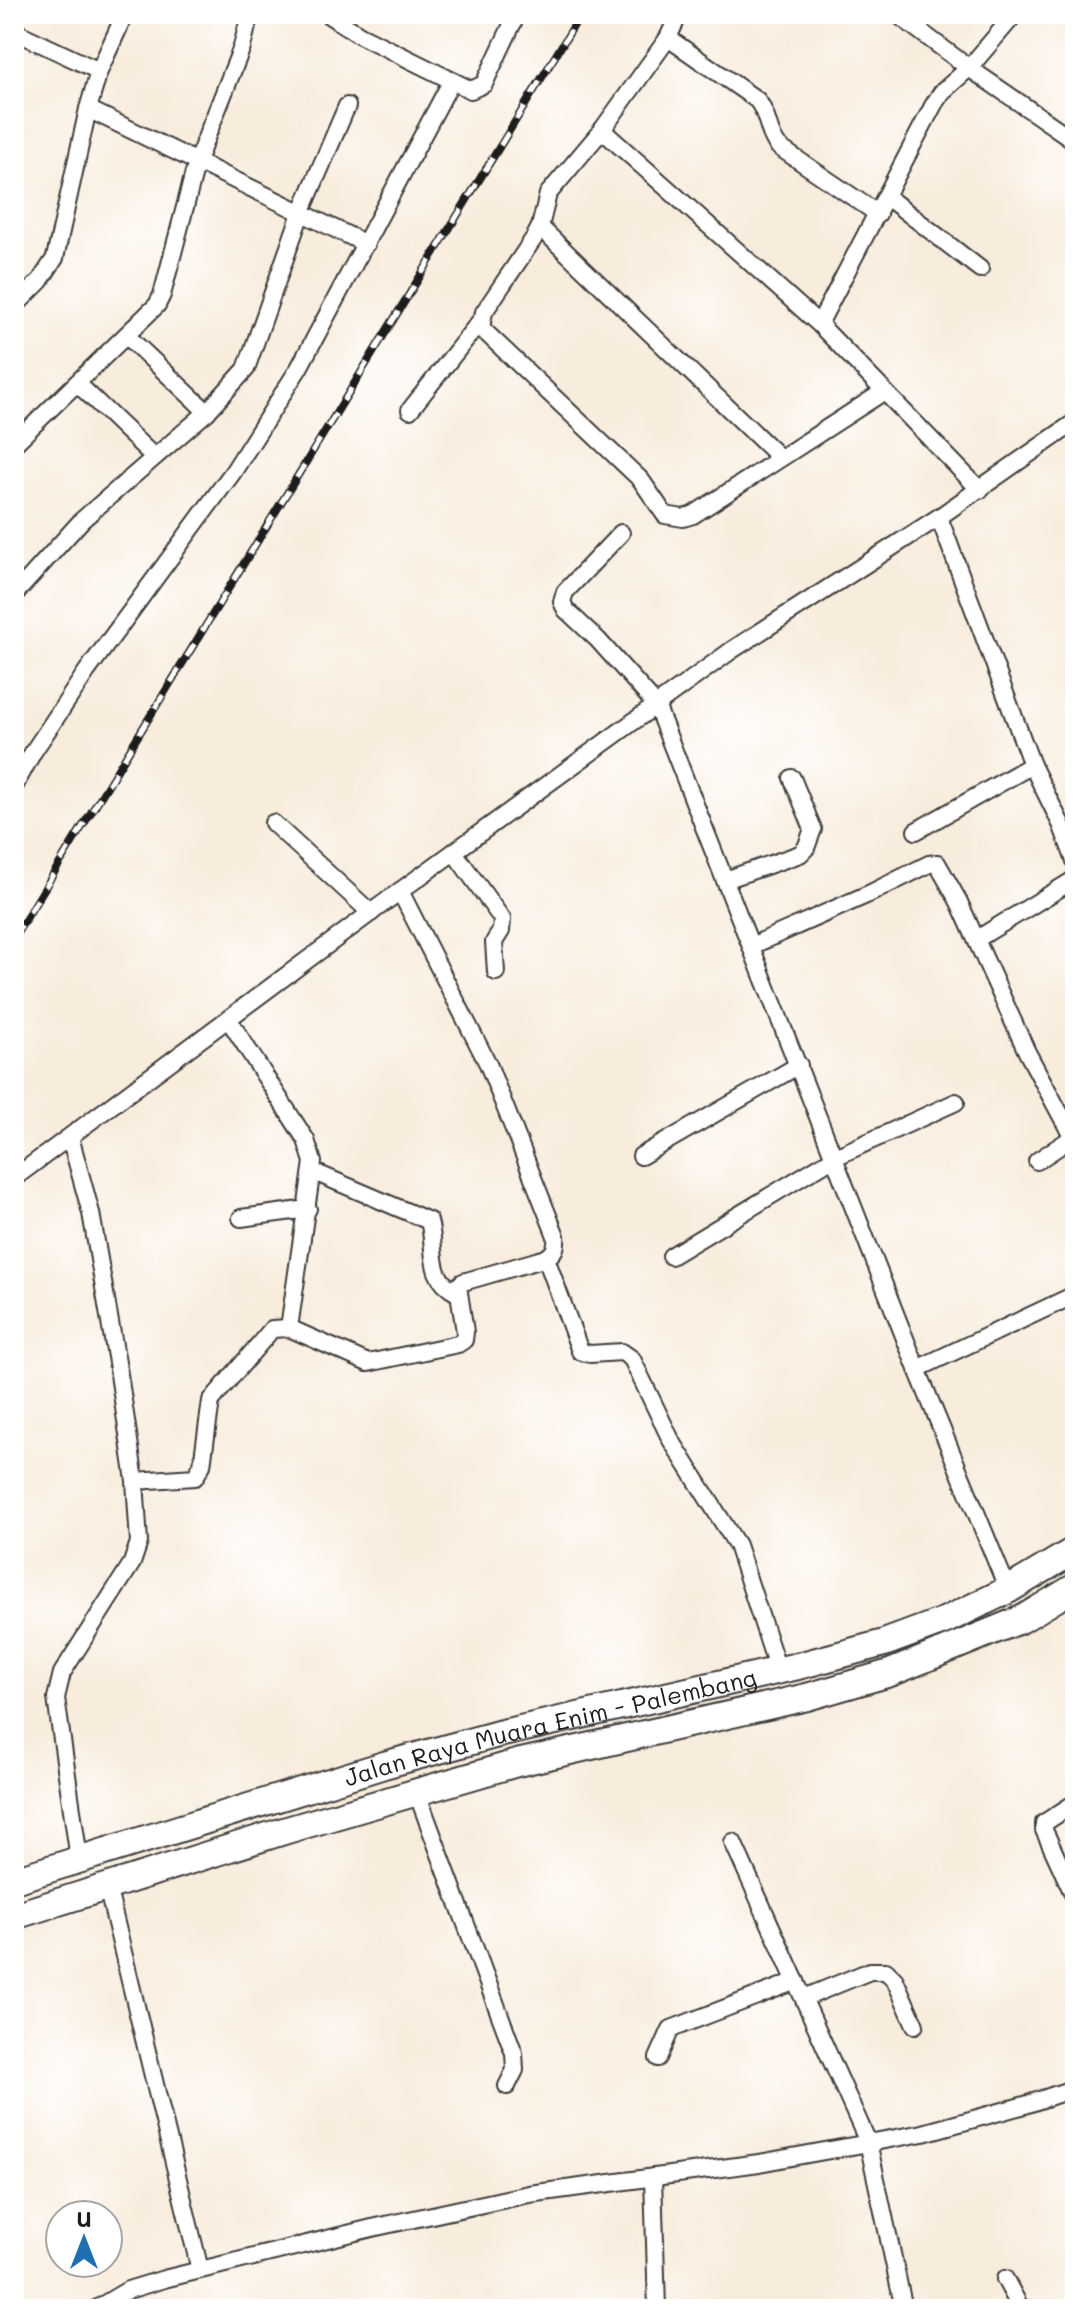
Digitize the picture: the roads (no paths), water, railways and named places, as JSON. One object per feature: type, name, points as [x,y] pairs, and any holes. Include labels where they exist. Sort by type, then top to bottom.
[{"type":"main road","name":"Jalan Raya Muara Enim - Palembang","points":[[14,1880],[498,1734],[884,1643],[946,1620],[1008,1590],[1075,1550]]},
{"type":"main road","name":"Jalan Raya Muara Enim - Palembang","points":[[14,1916],[517,1763],[807,1697],[890,1673],[1022,1619],[1075,1587]]},
{"type":"main road","points":[[206,1820],[217,1852]]},
{"type":"main road","points":[[162,1833],[176,1865]]},
{"type":"street","points":[[14,307],[40,281],[55,258],[88,109],[99,71],[125,14]]},
{"type":"street","points":[[14,444],[157,305],[197,161],[242,47],[250,14]]},
{"type":"street","points":[[327,14],[360,35],[471,90],[484,84],[517,14]]},
{"type":"street","points":[[410,410],[481,320],[540,227],[548,194],[602,130],[668,38],[679,14]]},
{"type":"street","points":[[897,14],[1075,141]]},
{"type":"street","points":[[819,324],[934,104],[1015,14]]},
{"type":"street","points":[[14,31],[99,71]]},
{"type":"street","points":[[668,38],[757,100],[763,108],[774,142],[779,147],[878,214]]},
{"type":"street","points":[[14,787],[33,752],[87,671],[233,472],[299,368],[451,82]]},
{"type":"street","points":[[17,586],[82,520],[207,412],[238,379],[252,357],[301,213],[347,106]]},
{"type":"street","points":[[88,109],[366,244]]},
{"type":"street","points":[[602,130],[819,324],[980,490]]},
{"type":"street","points":[[887,197],[980,269]]},
{"type":"street","points":[[540,227],[779,457]]},
{"type":"street","points":[[481,320],[485,334],[641,480],[665,515],[683,518],[693,515],[883,392]]},
{"type":"street","points":[[127,336],[207,412]]},
{"type":"street","points":[[78,384],[153,456]]},
{"type":"street","points":[[14,1178],[400,891],[732,650],[980,490],[1075,422]]},
{"type":"street","points":[[939,517],[1032,765],[1068,819],[1075,861]]},
{"type":"street","points":[[621,533],[565,592],[562,602],[566,610],[598,640],[656,705],[833,1158],[1008,1590]]},
{"type":"street","points":[[916,831],[1032,765]]},
{"type":"street","points":[[725,880],[800,854],[806,848],[813,829],[792,778]]},
{"type":"street","points":[[273,823],[371,913]]},
{"type":"street","points":[[454,852],[502,919],[501,931],[494,942],[496,972]]},
{"type":"street","points":[[751,946],[934,862],[940,865],[1027,1052],[1074,1137],[1037,1161]]},
{"type":"street","points":[[977,939],[1075,879]]},
{"type":"street","points":[[135,1481],[195,1477],[202,1465],[208,1411],[216,1392],[272,1329],[289,1328],[357,1360],[378,1362],[458,1344],[464,1340],[465,1332],[458,1286],[546,1258],[557,1245],[494,1078],[400,891]]},
{"type":"street","points":[[229,1020],[311,1152],[314,1172],[289,1328]]},
{"type":"street","points":[[641,1156],[799,1065]]},
{"type":"street","points":[[671,1256],[833,1158],[956,1102]]},
{"type":"street","points":[[70,1137],[91,1213],[119,1374],[135,1481],[139,1542],[136,1554],[57,1687],[79,1859]]},
{"type":"street","points":[[314,1172],[429,1221],[436,1274],[445,1287],[457,1293]]},
{"type":"street","points":[[241,1218],[308,1209]]},
{"type":"street","points":[[546,1258],[580,1351],[590,1354],[622,1352],[632,1359],[671,1440],[737,1545],[778,1670]]},
{"type":"street","points":[[917,1369],[1070,1297]]},
{"type":"street","points":[[417,1793],[514,2053],[515,2070],[507,2086]]},
{"type":"street","points":[[1075,1803],[1048,1818],[1044,1830],[1075,1898]]},
{"type":"street","points":[[733,1842],[868,2142],[904,2309]]},
{"type":"street","points":[[107,1886],[200,2270]]},
{"type":"street","points":[[804,1998],[870,1971],[886,1971],[895,1980],[915,2025]]},
{"type":"street","points":[[658,2058],[671,2029],[796,1981]]},
{"type":"street","points":[[96,2309],[128,2290],[200,2270],[529,2194],[759,2163],[923,2133],[1075,2088]]},
{"type":"street","points":[[653,2177],[657,2309]]},
{"type":"street","points":[[1005,2279],[1021,2309]]},
{"type":"railway","points":[[14,938],[581,14]]}]
